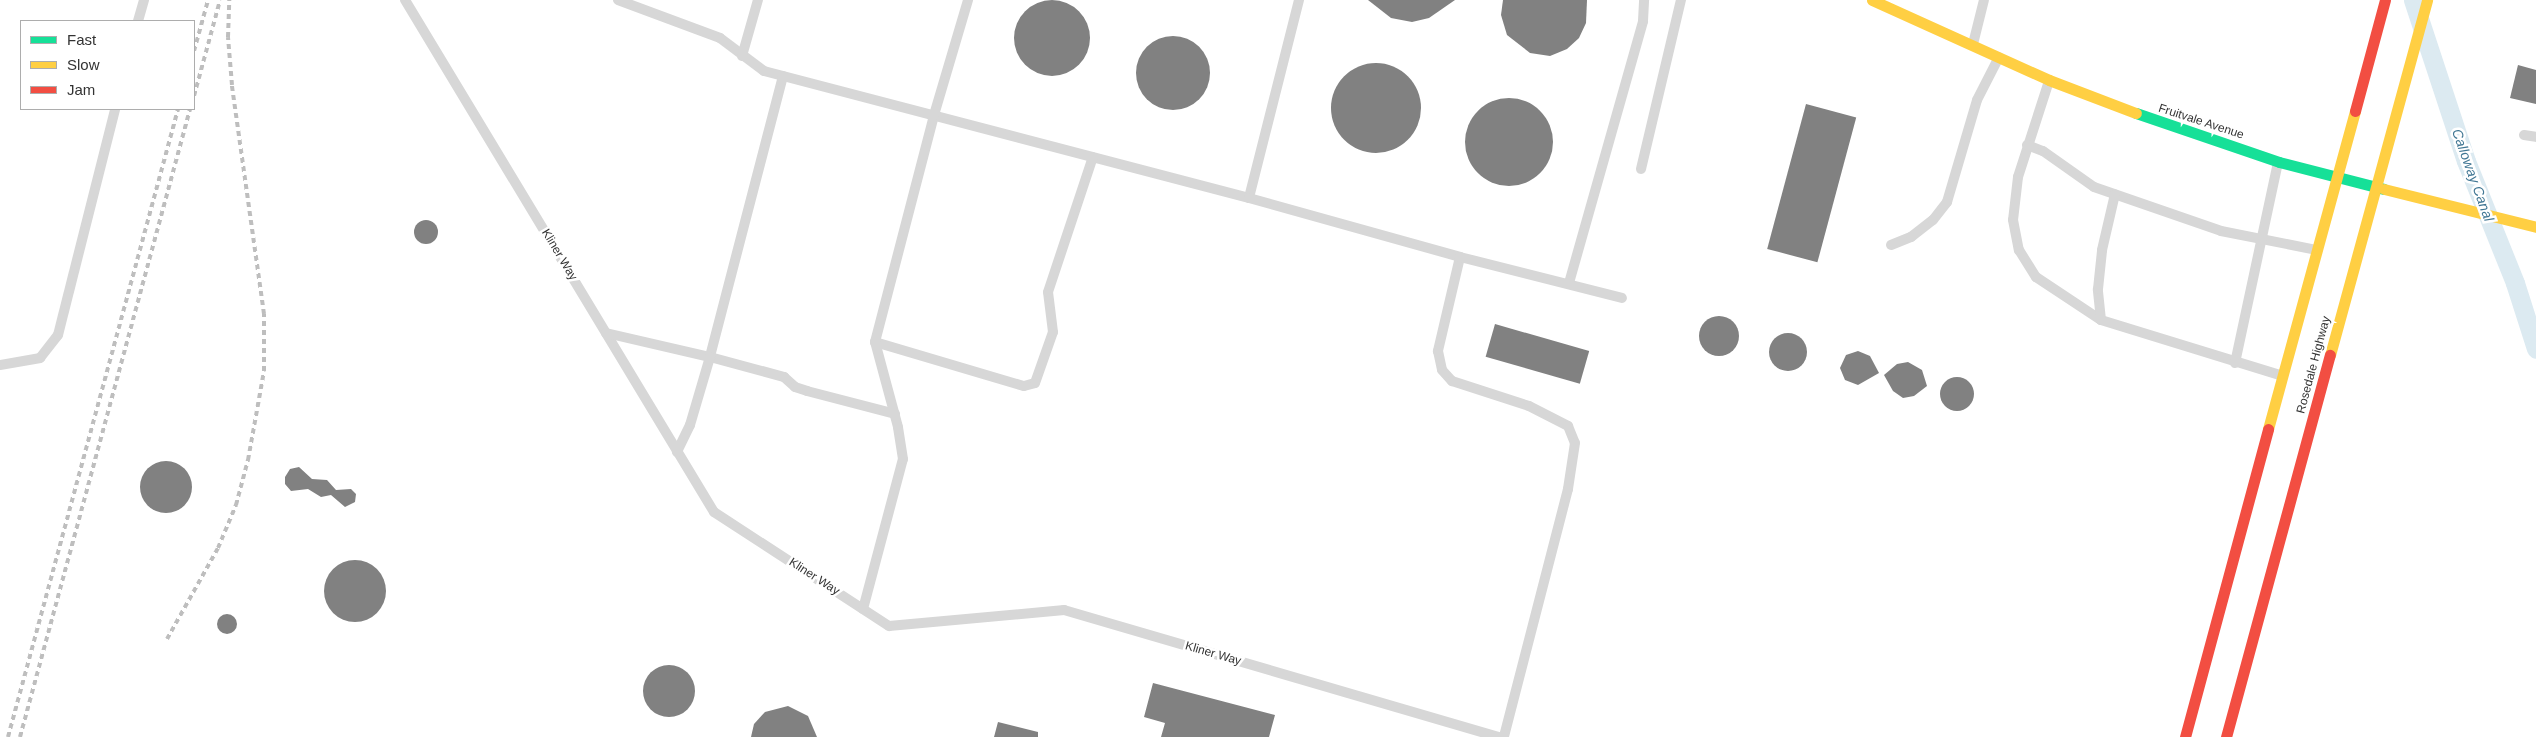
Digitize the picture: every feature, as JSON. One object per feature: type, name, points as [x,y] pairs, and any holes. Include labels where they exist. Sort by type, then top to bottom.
[{"type":"main road","name":"Fruitvale Avenue","points":[[1872,0],[1973,44],[2049,80],[2180,131],[2279,162],[2536,227]]},
{"type":"main road","points":[[2185,737],[2385,0]]},
{"type":"main road","name":"Rosedale Highway","points":[[2226,737],[2426,0]]},
{"type":"lane","points":[[138,20],[144,0]]},
{"type":"lane","name":"Kliner Way","points":[[405,0],[714,512],[889,626],[1064,610],[1499,737]]},
{"type":"lane","points":[[618,0],[720,38],[764,71],[1249,198],[1460,257],[1569,283],[1622,298]]},
{"type":"lane","points":[[742,56],[758,0]]},
{"type":"lane","points":[[863,610],[903,460],[895,414],[875,342],[934,115],[968,0]]},
{"type":"lane","points":[[1249,198],[1299,0]]},
{"type":"lane","points":[[1569,283],[1642,21],[1644,0]]},
{"type":"lane","points":[[1641,169],[1681,0]]},
{"type":"lane","points":[[1973,44],[1984,0]]},
{"type":"lane","points":[[1891,245],[1911,237],[1933,220],[1947,202],[1977,100],[1999,56]]},
{"type":"lane","points":[[677,452],[690,424],[710,357],[783,76]]},
{"type":"lane","points":[[2049,80],[2018,176],[2013,220],[2019,250],[2036,277],[2101,320],[2235,363],[2284,376]]},
{"type":"lane","points":[[0,366],[40,358],[58,335],[116,110]]},
{"type":"lane","points":[[2524,135],[2536,138]]},
{"type":"lane","points":[[2028,145],[2043,151],[2094,187],[2221,231],[2318,250]]},
{"type":"lane","points":[[875,342],[1024,386],[1034,383],[1052,332],[1048,292],[1093,158]]},
{"type":"lane","points":[[2235,363],[2279,162]]},
{"type":"lane","points":[[2101,320],[2098,289],[2102,250],[2115,194]]},
{"type":"lane","points":[[1460,257],[1438,351],[1442,370],[1452,381],[1529,406],[1568,426],[1575,443],[1568,490],[1504,737]]},
{"type":"lane","points":[[606,333],[710,357],[784,377],[795,387],[895,414]]},
{"type":"building","points":[[1052,0],[1067,3],[1079,11],[1087,23],[1090,38],[1087,53],[1079,65],[1067,73],[1052,76],[1037,73],[1025,65],[1017,53],[1014,38],[1017,23],[1025,11],[1037,3]]},
{"type":"building","points":[[1368,0],[1455,0],[1429,18],[1412,22],[1391,18]]},
{"type":"building","points":[[1503,0],[1587,0],[1586,23],[1579,38],[1567,49],[1550,56],[1530,53],[1507,35],[1501,15]]},
{"type":"building","points":[[1173,36],[1187,39],[1199,47],[1207,59],[1210,73],[1207,87],[1199,99],[1187,107],[1173,110],[1159,107],[1147,99],[1139,87],[1136,73],[1139,59],[1147,47],[1159,39]]},
{"type":"building","points":[[1376,63],[1393,66],[1408,76],[1418,91],[1421,108],[1418,125],[1408,140],[1393,150],[1376,153],[1359,150],[1344,140],[1334,125],[1331,108],[1334,91],[1344,76],[1359,66]]},
{"type":"building","points":[[2518,65],[2536,70],[2536,104],[2510,98]]},
{"type":"building","points":[[1509,98],[1526,101],[1534,105],[1546,117],[1550,125],[1553,142],[1550,159],[1546,167],[1534,179],[1526,183],[1509,186],[1492,183],[1484,179],[1472,167],[1468,159],[1465,142],[1468,125],[1472,117],[1484,105],[1492,101]]},
{"type":"building","points":[[1806,104],[1856,117],[1817,262],[1767,249]]},
{"type":"building","points":[[426,220],[434,224],[438,232],[434,240],[426,244],[418,240],[414,232],[418,224]]},
{"type":"building","points":[[1719,316],[1733,322],[1739,336],[1733,350],[1719,356],[1705,350],[1699,336],[1705,322]]},
{"type":"building","points":[[1495,324],[1589,351],[1580,384],[1486,357]]},
{"type":"building","points":[[1788,333],[1801,339],[1807,352],[1801,365],[1788,371],[1775,365],[1769,352],[1775,339]]},
{"type":"building","points":[[1858,351],[1870,356],[1879,373],[1858,385],[1845,380],[1840,368],[1846,355]]},
{"type":"building","points":[[1908,362],[1922,370],[1927,386],[1914,396],[1903,398],[1893,391],[1884,375],[1897,364]]},
{"type":"building","points":[[1957,377],[1964,378],[1969,382],[1973,387],[1973,401],[1969,406],[1964,410],[1957,411],[1950,410],[1945,406],[1941,401],[1940,394],[1941,387],[1945,382],[1950,378]]},
{"type":"building","points":[[166,461],[176,463],[184,469],[190,477],[192,487],[190,497],[184,505],[176,511],[166,513],[156,511],[148,505],[142,497],[140,487],[142,477],[148,469],[156,463]]},
{"type":"building","points":[[299,467],[312,479],[327,480],[336,490],[351,489],[356,494],[355,502],[345,507],[331,495],[321,497],[308,489],[291,491],[285,484],[285,477],[290,469]]},
{"type":"building","points":[[349,560],[361,560],[377,569],[384,579],[386,591],[384,603],[377,613],[361,622],[349,622],[338,617],[329,608],[324,597],[324,585],[329,574],[338,565]]},
{"type":"building","points":[[227,614],[234,617],[237,624],[234,631],[227,634],[220,631],[217,624],[220,617]]},
{"type":"building","points":[[669,665],[679,667],[687,673],[693,681],[695,691],[693,701],[687,709],[679,715],[669,717],[659,715],[651,709],[645,701],[643,691],[645,681],[651,673],[659,667]]},
{"type":"building","points":[[1153,683],[1275,715],[1269,737],[1161,737],[1165,723],[1144,717]]},
{"type":"building","points":[[788,706],[808,716],[817,737],[751,737],[754,724],[765,712]]},
{"type":"building","points":[[998,722],[1038,732],[1038,737],[994,737]]},
{"type":"waterway","name":"Calloway Canal","points":[[2413,0],[2466,161],[2515,283],[2536,349]]},
{"type":"railway","points":[[195,47],[208,0]]},
{"type":"railway","points":[[195,92],[220,0]]},
{"type":"railway","points":[[167,639],[218,548],[236,505],[248,460],[264,371],[264,314],[232,85],[228,37],[229,0]]},
{"type":"railway","points":[[8,737],[178,110]]},
{"type":"railway","points":[[20,737],[190,110]]},
{"type":"traffic: fast","points":[[2136,113],[2279,162],[2384,189]]},
{"type":"traffic: slow","points":[[1872,0],[2049,80],[2136,113]]},
{"type":"traffic: slow","points":[[2330,355],[2427,0]]},
{"type":"traffic: slow","points":[[2268,429],[2355,111]]},
{"type":"traffic: slow","points":[[2384,189],[2536,227]]},
{"type":"traffic: jam","points":[[2355,111],[2385,0]]},
{"type":"traffic: jam","points":[[2226,737],[2330,355]]},
{"type":"traffic: jam","points":[[2185,737],[2268,429]]}]
